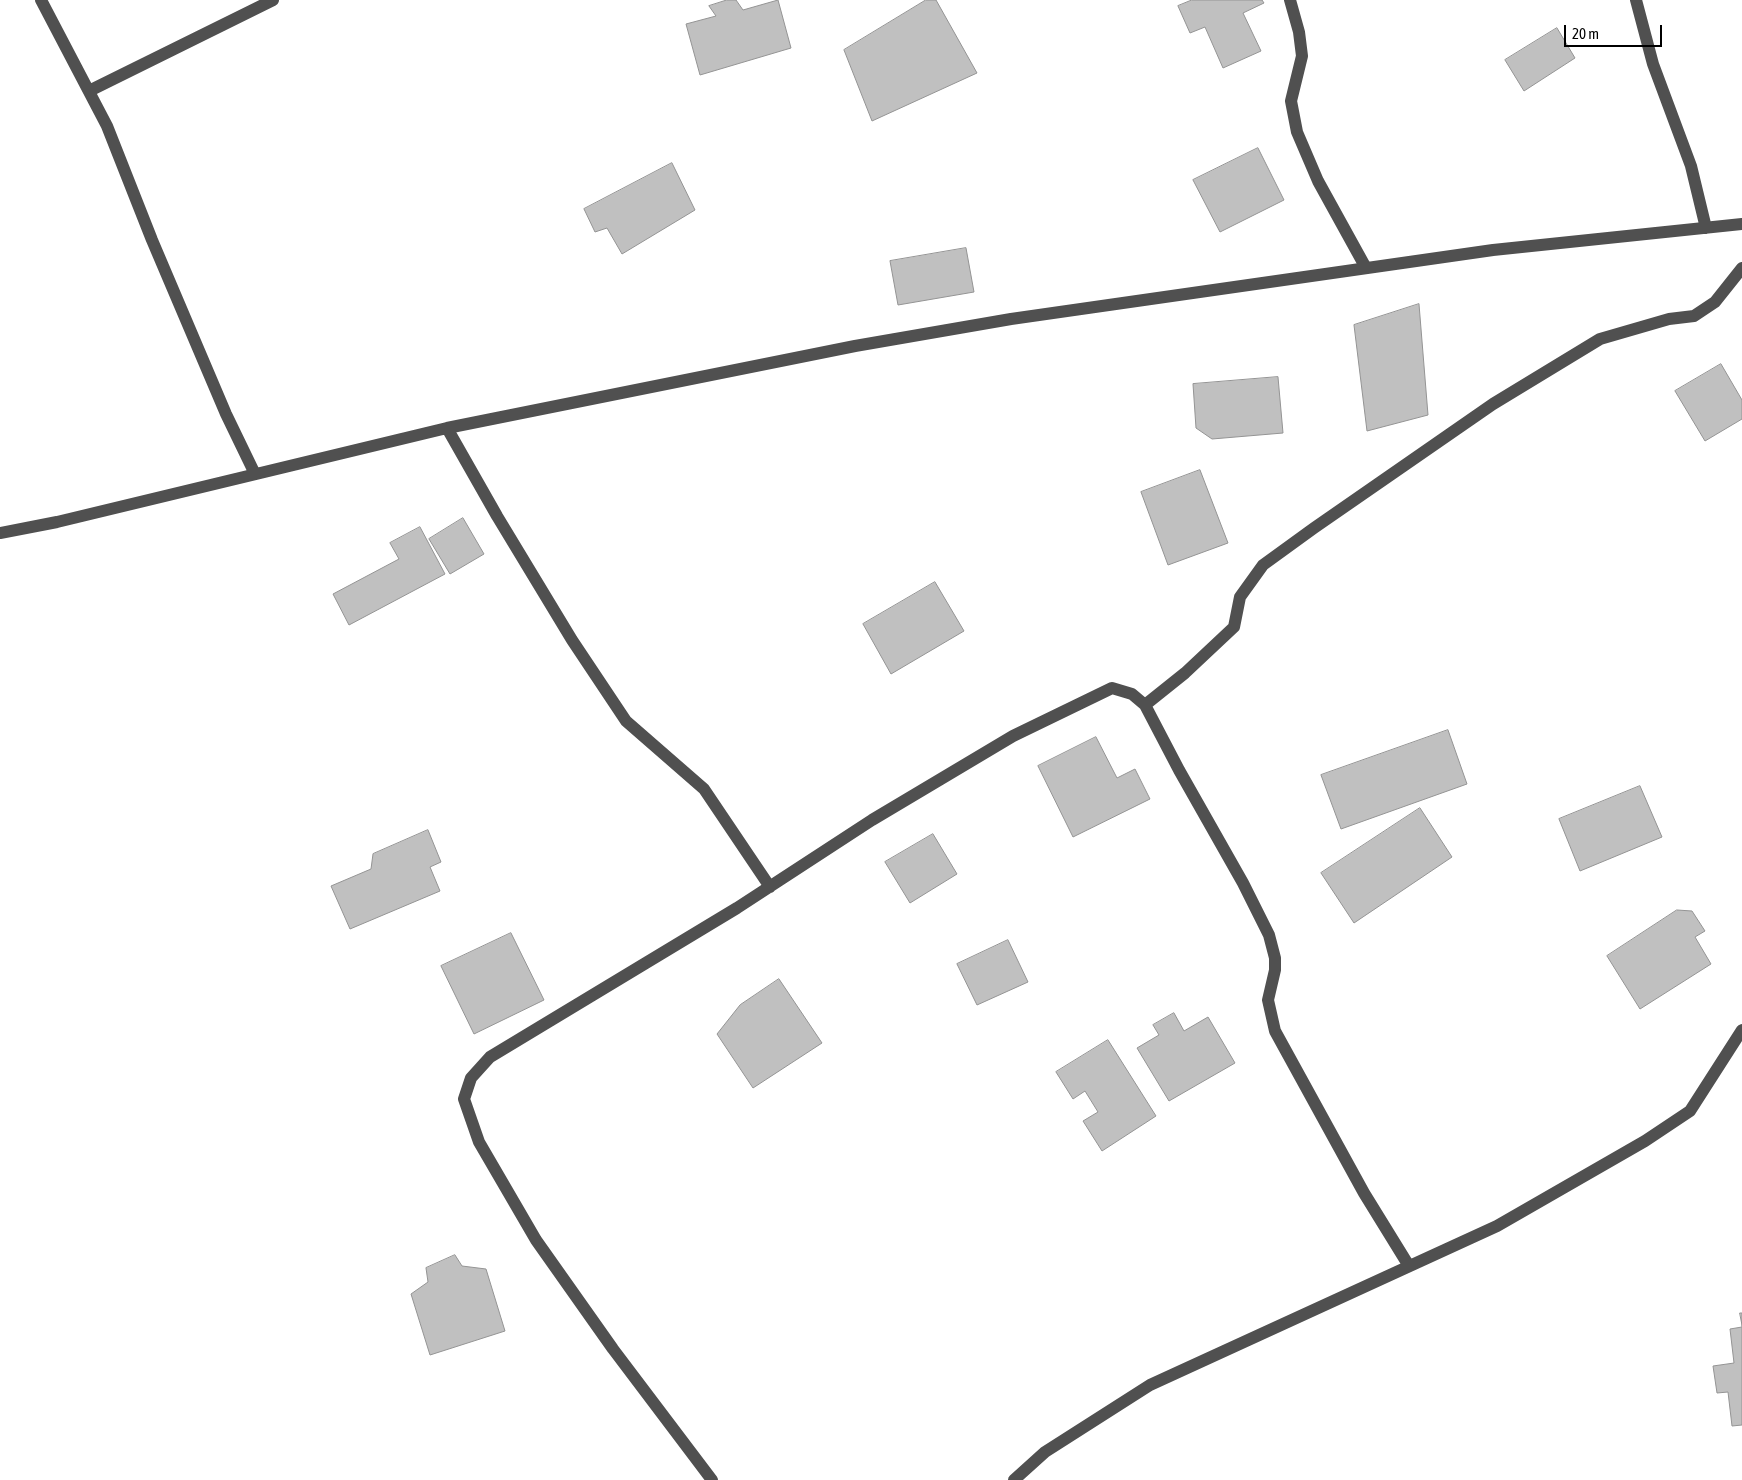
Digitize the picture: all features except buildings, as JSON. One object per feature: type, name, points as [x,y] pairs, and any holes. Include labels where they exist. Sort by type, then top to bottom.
[{"type":"street","points":[[41,0],[107,126],[152,240],[226,414],[255,474]]},
{"type":"street","points":[[89,91],[273,0]]},
{"type":"street","points":[[1290,0],[1299,32],[1302,56],[1291,101],[1297,132],[1318,181],[1366,268]]},
{"type":"street","points":[[1636,0],[1653,64],[1691,166],[1706,228]]},
{"type":"street","points":[[0,533],[57,522],[447,428],[855,346],[1011,319],[1493,250],[1742,224]]},
{"type":"street","points":[[1146,705],[1185,674],[1234,627],[1240,597],[1263,565],[1493,404],[1600,339],[1669,319],[1694,316],[1715,302],[1742,268]]},
{"type":"street","points":[[447,428],[497,516],[572,640],[626,721],[704,789],[770,887]]},
{"type":"street","points":[[712,1480],[613,1349],[536,1240],[479,1142],[464,1099],[471,1078],[490,1058],[738,908],[872,820],[1013,736],[1112,688],[1132,694],[1146,705],[1179,770],[1244,883],[1268,936],[1275,958],[1275,970],[1268,1000],[1275,1031],[1364,1193],[1409,1266]]},
{"type":"street","points":[[1014,1480],[1045,1452],[1150,1385],[1498,1226],[1645,1141],[1690,1111],[1742,1030]]}]
